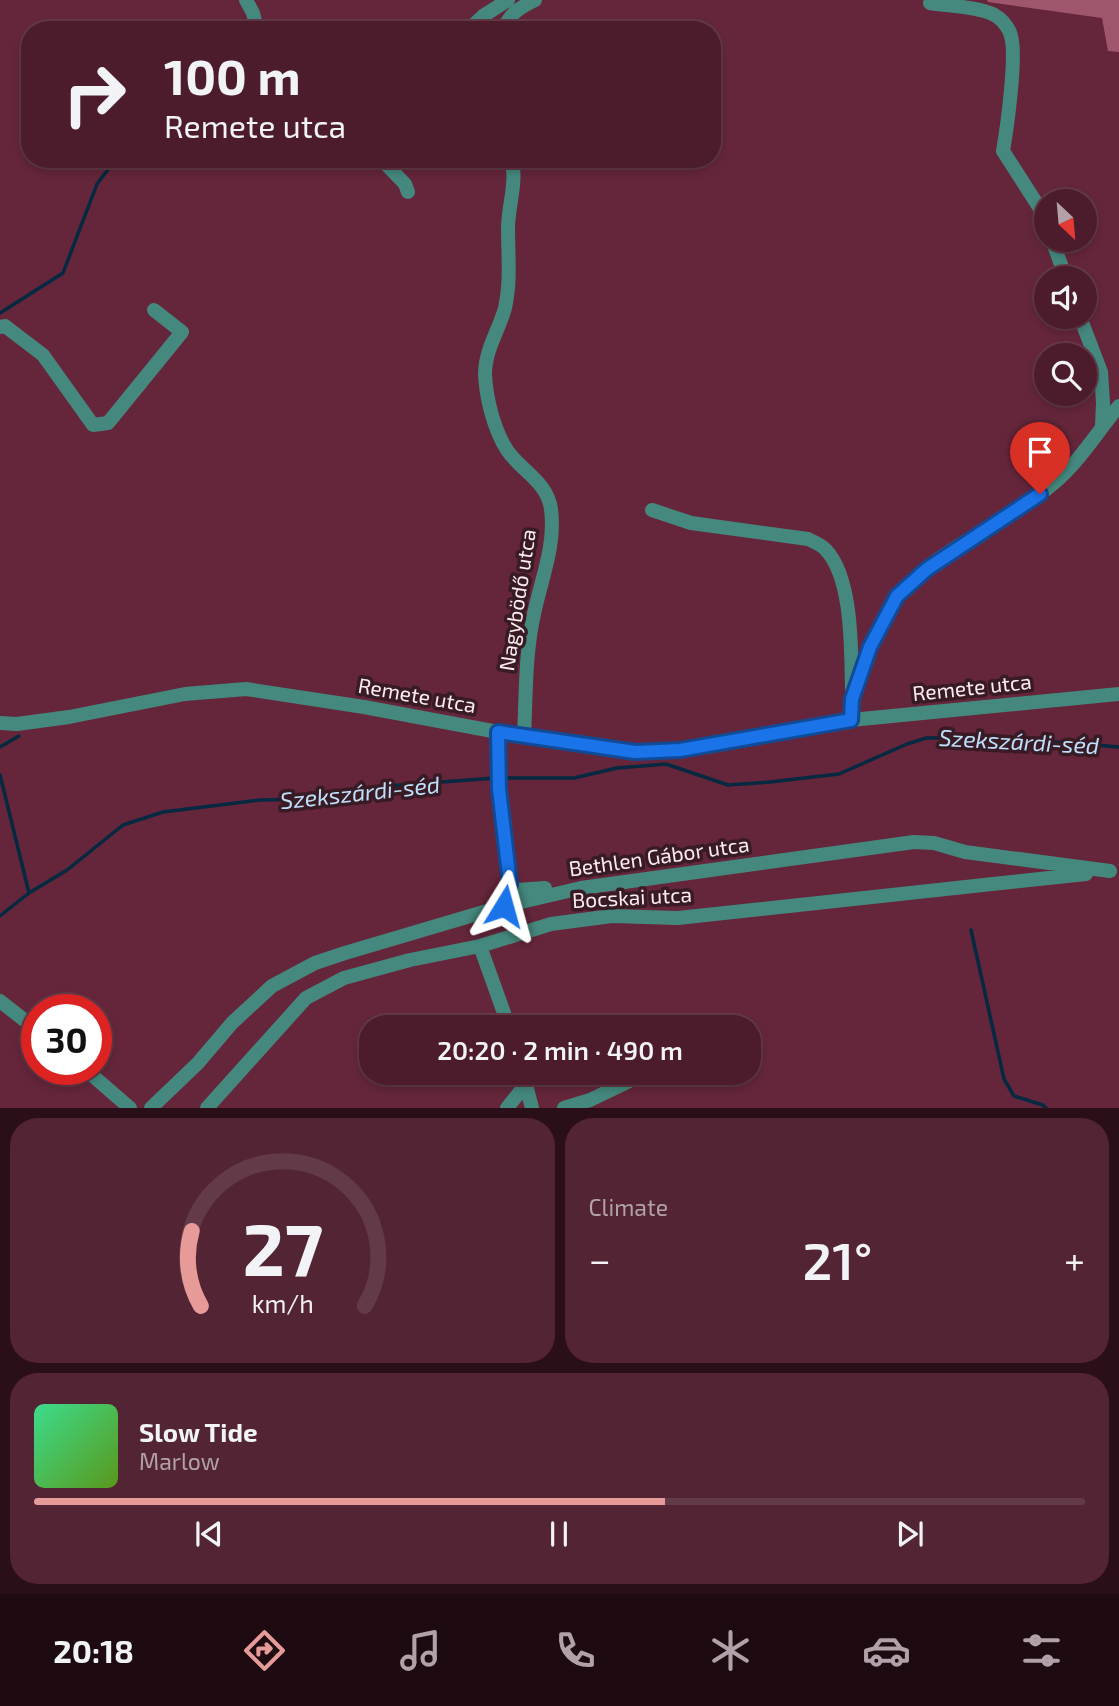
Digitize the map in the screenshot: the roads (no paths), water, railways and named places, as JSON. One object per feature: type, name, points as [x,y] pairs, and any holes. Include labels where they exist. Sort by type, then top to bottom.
[{"type":"street","points":[[246,0],[255,21]]},
{"type":"street","points":[[478,21],[508,0]]},
{"type":"street","points":[[507,21],[517,9],[535,0]]},
{"type":"street","points":[[930,3],[986,12],[998,17],[1010,33],[1012,54],[1003,151],[1034,199]]},
{"type":"street","points":[[390,168],[405,184],[408,192]]},
{"type":"street","name":"Nagybödő utca","points":[[512,168],[508,228],[510,285],[504,311],[488,352],[485,373],[490,404],[501,439],[509,453],[541,485],[546,495],[550,506],[552,538],[527,660],[524,736]]},
{"type":"street","points":[[0,327],[5,326],[43,355],[93,425],[108,423],[182,332],[155,310]]},
{"type":"street","points":[[1085,329],[1101,372],[1102,426]]},
{"type":"street","points":[[852,699],[870,647],[897,596],[927,569],[1027,505],[1054,483],[1072,466],[1119,406]]},
{"type":"street","points":[[652,510],[691,523],[807,539],[825,547],[840,576],[850,621],[851,720]]},
{"type":"street","name":"Remete utca","points":[[0,723],[17,724],[69,717],[185,694],[246,689],[364,707],[498,732],[635,752],[680,750],[851,720],[1119,694]]},
{"type":"street","points":[[498,732],[499,789],[510,884],[505,894],[504,906]]},
{"type":"street","name":"Bethlen Gábor utca","points":[[151,1108],[198,1063],[232,1023],[272,986],[315,963],[504,906],[581,888],[914,842],[934,843],[965,852],[1114,871]]},
{"type":"street","name":"Bocskai utca","points":[[207,1108],[306,998],[344,978],[410,960],[480,946],[551,924],[612,916],[678,918],[1114,871]]},
{"type":"street","points":[[510,884],[517,890],[562,885],[581,888]]},
{"type":"street","points":[[480,946],[505,1015]]},
{"type":"street","points":[[0,1002],[21,1018]]},
{"type":"street","points":[[103,1085],[130,1108]]},
{"type":"street","points":[[507,1108],[520,1085]]},
{"type":"street","points":[[526,1085],[532,1108]]},
{"type":"street","points":[[564,1108],[590,1100],[621,1085]]},
{"type":"waterway","points":[[0,313],[63,273],[97,184],[109,168]]},
{"type":"waterway","points":[[0,747],[19,736]]},
{"type":"waterway","name":"Szekszárdi-séd","points":[[504,778],[574,778],[617,768],[666,764],[728,785],[770,782],[839,774],[926,738],[1007,738],[1119,747]]},
{"type":"waterway","points":[[0,775],[29,893]]},
{"type":"waterway","name":"Szekszárdi-séd","points":[[0,916],[29,893],[67,870],[123,825],[163,812],[260,800],[309,799],[387,786],[496,778]]},
{"type":"waterway","points":[[971,930],[1004,1079],[1014,1096],[1046,1108]]}]
